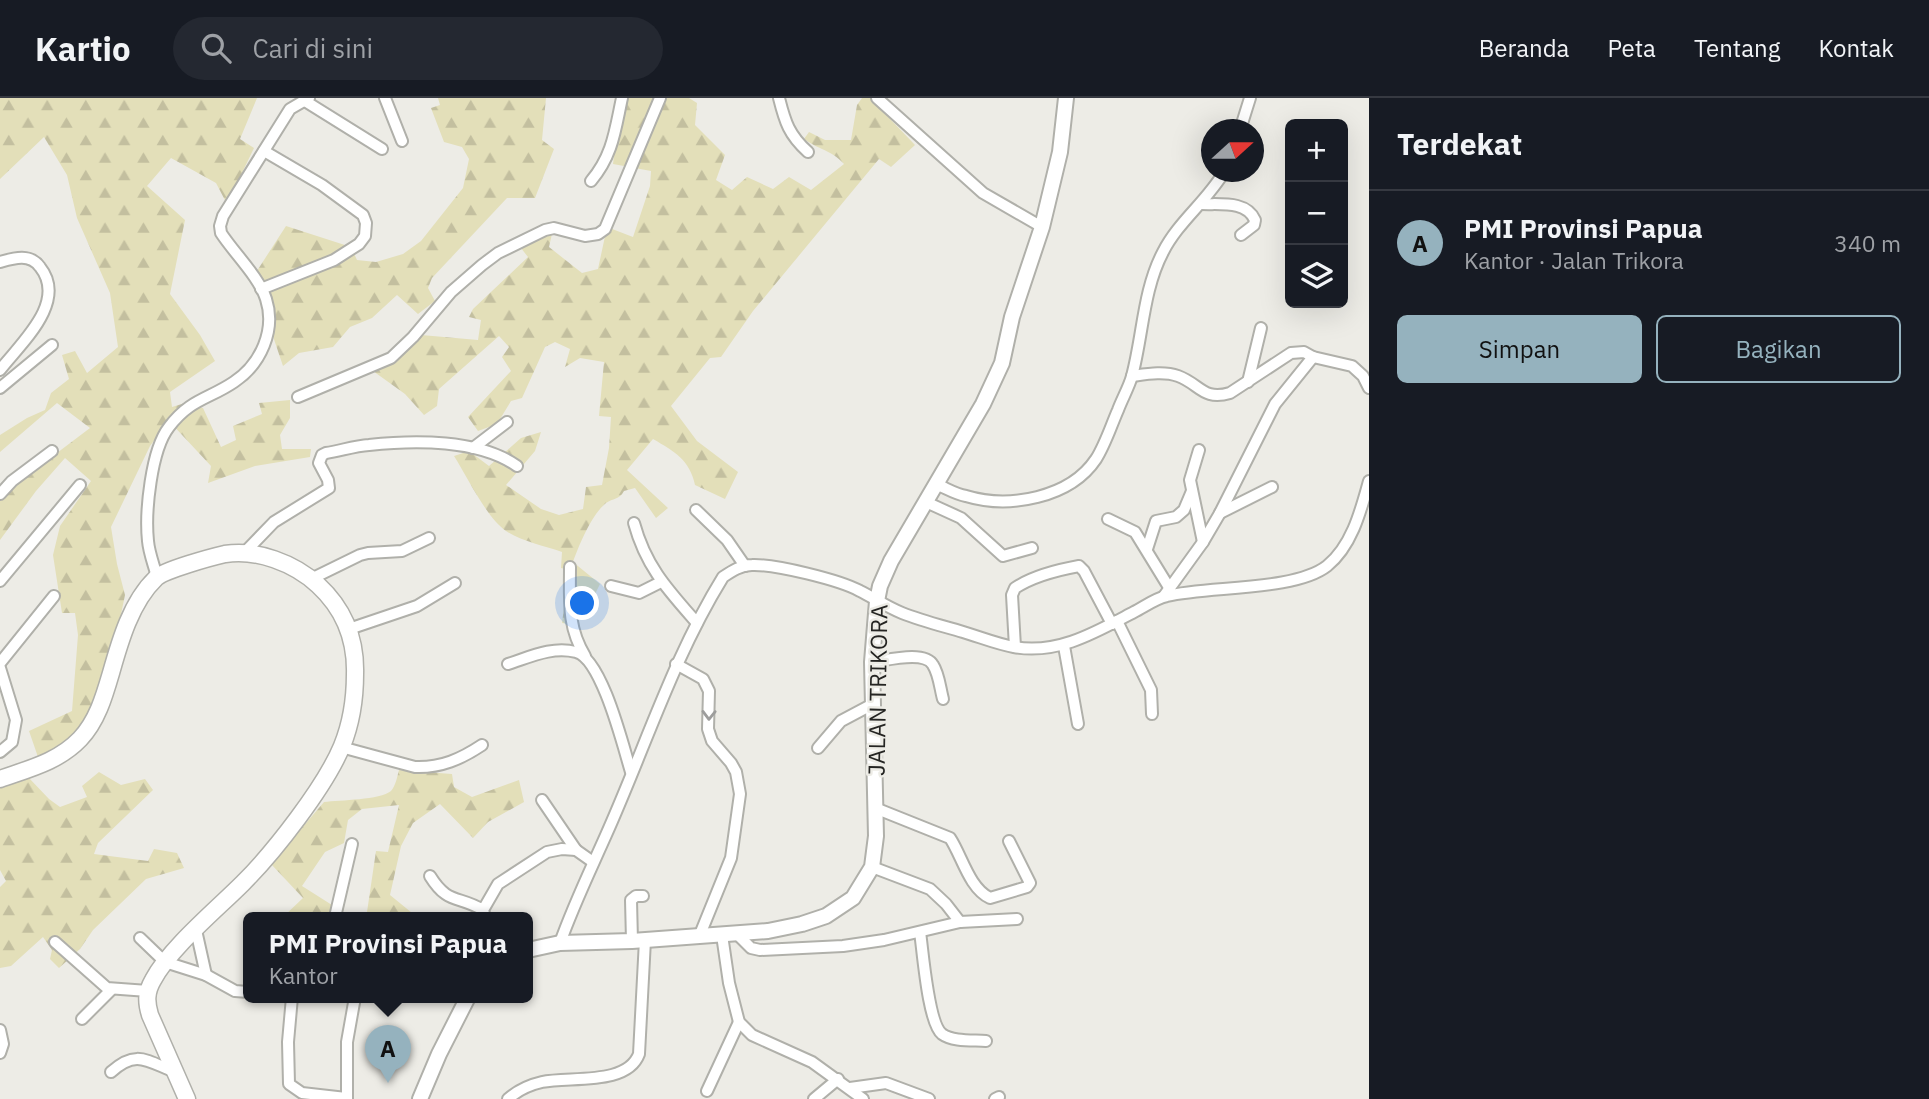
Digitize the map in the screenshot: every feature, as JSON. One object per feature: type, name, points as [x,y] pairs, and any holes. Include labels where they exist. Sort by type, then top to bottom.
[{"type":"main road","points":[[0,779],[49,762],[79,740],[92,723],[104,698],[135,606],[157,577],[223,555],[245,552],[266,556],[312,579],[341,610],[356,655],[355,693],[341,747],[292,824],[245,881],[165,962],[148,991],[150,1016],[187,1099]]},
{"type":"street","points":[[385,98],[402,141]]},
{"type":"street","points":[[592,181],[611,152],[622,98]]},
{"type":"street","points":[[298,397],[391,358],[413,337],[451,292],[498,253],[545,230],[554,228],[585,236],[598,234],[605,229],[660,98]]},
{"type":"street","points":[[779,98],[788,128],[795,141],[808,152]]},
{"type":"street","points":[[877,98],[983,193],[1042,227]]},
{"type":"street","name":"JALAN TRIKORA","points":[[533,949],[559,943],[768,931],[825,916],[853,898],[872,867],[876,836],[873,662],[880,586],[891,561],[994,383],[1002,362],[1012,317],[1042,227],[1060,152],[1066,98]]},
{"type":"street","points":[[1243,119],[1250,98]]},
{"type":"street","points":[[157,577],[148,544],[147,524],[157,453],[167,429],[196,400],[233,383],[246,373],[262,351],[269,333],[266,299],[221,233],[223,216],[290,109],[307,99],[382,149]]},
{"type":"street","points":[[261,289],[334,260],[359,244],[365,236],[366,223],[363,215],[322,185],[264,151]]},
{"type":"street","points":[[936,484],[965,496],[991,501],[1019,499],[1060,490],[1076,481],[1096,459],[1132,376],[1149,292],[1163,251],[1217,182]]},
{"type":"street","points":[[1201,204],[1236,205],[1249,210],[1255,220],[1254,225],[1241,235]]},
{"type":"street","points":[[0,262],[16,257],[32,260],[39,264],[50,290],[43,316],[0,370]]},
{"type":"street","points":[[1248,382],[1261,328]]},
{"type":"street","points":[[0,388],[52,345]]},
{"type":"street","points":[[1132,376],[1154,373],[1179,376],[1201,391],[1219,396],[1248,382],[1291,353],[1304,352],[1313,357],[1352,366],[1363,376],[1369,388]]},
{"type":"street","points":[[559,943],[676,664],[723,577],[736,568],[752,565],[812,575],[859,590],[904,614],[1015,648],[1064,646],[1115,623],[1167,592],[1220,513],[1275,404],[1313,357]]},
{"type":"street","points":[[473,448],[506,422]]},
{"type":"street","points":[[245,552],[274,522],[329,488],[319,463],[322,455],[326,453],[391,443],[473,448],[502,456],[517,466]]},
{"type":"street","points":[[1199,450],[1191,473],[1203,542]]},
{"type":"street","points":[[0,494],[12,481],[52,451]]},
{"type":"street","points":[[1167,592],[1269,584],[1297,579],[1326,567],[1340,553],[1365,513],[1369,481]]},
{"type":"street","points":[[0,582],[80,485]]},
{"type":"street","points":[[1220,513],[1272,487]]},
{"type":"street","points":[[1147,549],[1156,521],[1177,517],[1184,510],[1192,491]]},
{"type":"street","points":[[926,502],[961,518],[1003,556],[1032,548]]},
{"type":"street","points":[[696,509],[727,540],[745,566]]},
{"type":"street","points":[[1108,519],[1135,532],[1147,549],[1167,592]]},
{"type":"street","points":[[634,523],[641,547],[661,582],[697,623]]},
{"type":"street","points":[[312,579],[360,555],[402,551],[429,538]]},
{"type":"street","points":[[1015,648],[1012,595],[1014,588],[1030,580],[1079,566],[1115,623],[1150,690],[1152,714]]},
{"type":"street","points":[[570,567],[571,623],[575,639],[596,670],[631,772]]},
{"type":"street","points":[[611,586],[639,593],[661,582]]},
{"type":"street","points":[[349,629],[417,606],[455,583]]},
{"type":"street","points":[[2,749],[12,743],[16,732],[12,705],[0,665],[54,596]]},
{"type":"street","points":[[1064,646],[1078,724]]},
{"type":"street","points":[[508,664],[543,652],[575,652],[585,656]]},
{"type":"street","points":[[873,662],[927,658],[934,666],[943,699]]},
{"type":"street","points":[[676,664],[703,679],[709,691],[708,729],[712,741],[736,772],[740,794],[732,858],[699,937]]},
{"type":"street","points":[[0,703],[12,705]]},
{"type":"street","points":[[818,748],[841,721],[873,704]]},
{"type":"street","points":[[341,747],[426,768],[461,758],[482,745]]},
{"type":"street","points":[[542,800],[576,850],[593,862]]},
{"type":"street","points":[[875,808],[950,838],[972,881],[990,898],[1027,887],[1030,883],[1009,841]]},
{"type":"street","points":[[336,912],[352,844]]},
{"type":"street","points":[[485,912],[498,884],[547,852],[576,850]]},
{"type":"street","points":[[872,867],[930,889],[960,922]]},
{"type":"street","points":[[430,876],[438,890],[446,897],[472,904],[482,912]]},
{"type":"street","points":[[508,1099],[527,1086],[595,1078],[633,1066],[639,1054],[638,940],[631,900],[643,895]]},
{"type":"street","points":[[737,934],[751,948],[760,950],[843,946],[960,922],[1017,919]]},
{"type":"street","points":[[196,930],[206,975]]},
{"type":"street","points":[[920,932],[931,1010],[939,1032],[944,1036],[962,1040],[985,1041]]},
{"type":"street","points":[[722,935],[731,993],[739,1022],[752,1035],[812,1062],[863,1099]]},
{"type":"street","points":[[140,938],[165,962],[206,975],[235,991],[243,992]]},
{"type":"street","points":[[55,942],[111,990],[148,991]]},
{"type":"street","points":[[82,1019],[111,990]]},
{"type":"street","points":[[291,1003],[288,1042],[289,1084],[302,1093],[347,1099],[347,1042],[354,1003]]},
{"type":"street","points":[[420,1099],[465,1003]]},
{"type":"street","points":[[707,1091],[739,1022]]},
{"type":"street","points":[[0,1030],[3,1044],[0,1053]]},
{"type":"street","points":[[111,1072],[123,1061],[132,1058],[174,1072]]},
{"type":"street","points":[[814,1099],[838,1079]]},
{"type":"street","points":[[850,1088],[886,1083],[929,1099]]},
{"type":"green space","points":[[0,98],[257,98],[240,139],[254,148],[227,204],[216,183],[171,158],[147,186],[185,220],[170,294],[215,361],[170,392],[172,407],[185,403],[203,408],[221,447],[236,440],[233,426],[262,414],[259,403],[290,400],[290,418],[280,435],[282,449],[311,449],[310,457],[255,466],[208,483],[211,466],[169,421],[150,446],[111,527],[125,595],[119,624],[87,717],[77,734],[38,757],[29,731],[72,711],[78,635],[75,613],[62,613],[53,555],[60,526],[91,481],[65,458],[36,491],[0,540],[0,496],[90,428],[57,403],[0,452],[0,435],[45,410],[51,393],[69,379],[62,355],[75,351],[87,373],[118,347],[110,293],[77,218],[67,175],[44,137],[0,179]]},
{"type":"green space","points":[[438,98],[546,98],[542,140],[554,149],[535,198],[507,198],[432,278],[428,288],[435,301],[418,314],[397,295],[372,318],[350,327],[333,347],[299,353],[283,366],[253,277],[286,226],[351,247],[357,260],[376,262],[403,254],[421,241],[463,188],[469,159],[462,147],[444,142],[431,108],[440,105]]},
{"type":"green space","points":[[621,98],[689,98],[697,103],[695,125],[725,155],[716,180],[732,190],[747,177],[773,189],[789,177],[811,190],[844,164],[834,155],[804,139],[809,132],[825,140],[851,140],[857,105],[862,98],[870,98],[915,145],[891,167],[879,159],[753,311],[721,357],[710,358],[671,406],[697,441],[738,472],[725,499],[695,485],[685,462],[653,439],[627,470],[668,508],[656,518],[635,488],[624,491],[606,503],[596,514],[586,530],[573,562],[600,584],[594,596],[585,590],[574,625],[562,623],[569,570],[561,568],[562,552],[519,538],[499,525],[484,507],[454,456],[469,451],[489,466],[521,438],[541,432],[535,451],[506,485],[541,509],[559,515],[583,509],[586,487],[602,485],[609,448],[611,417],[599,416],[604,362],[580,358],[565,367],[570,349],[555,342],[545,347],[522,398],[511,401],[497,424],[478,431],[468,417],[511,371],[502,357],[509,347],[499,336],[439,389],[437,406],[424,415],[405,394],[373,371],[375,362],[410,334],[478,340],[481,320],[469,317],[473,309],[528,257],[517,243],[540,226],[554,225],[549,247],[582,273],[598,269],[607,227],[633,237],[650,186],[651,171],[613,164]]},
{"type":"green space","points":[[399,770],[452,774],[454,787],[472,797],[519,780],[524,802],[488,822],[473,838],[440,804],[413,823],[401,846],[390,895],[411,912],[367,912],[376,851],[388,852],[399,805],[362,809],[348,820],[344,843],[325,852],[302,886],[332,905],[331,912],[288,912],[303,898],[271,864],[324,802],[386,794],[393,789]]},
{"type":"green space","points":[[10,772],[29,778],[60,807],[87,797],[82,786],[99,772],[121,785],[145,779],[153,790],[98,843],[94,854],[148,861],[154,849],[177,853],[184,868],[146,879],[93,930],[80,949],[59,968],[50,959],[52,950],[43,937],[11,966],[0,968],[0,887],[6,881],[0,870],[0,775]]},
{"type":"place","name":"PMI Provinsi Papua","points":[[388,1083]]}]
